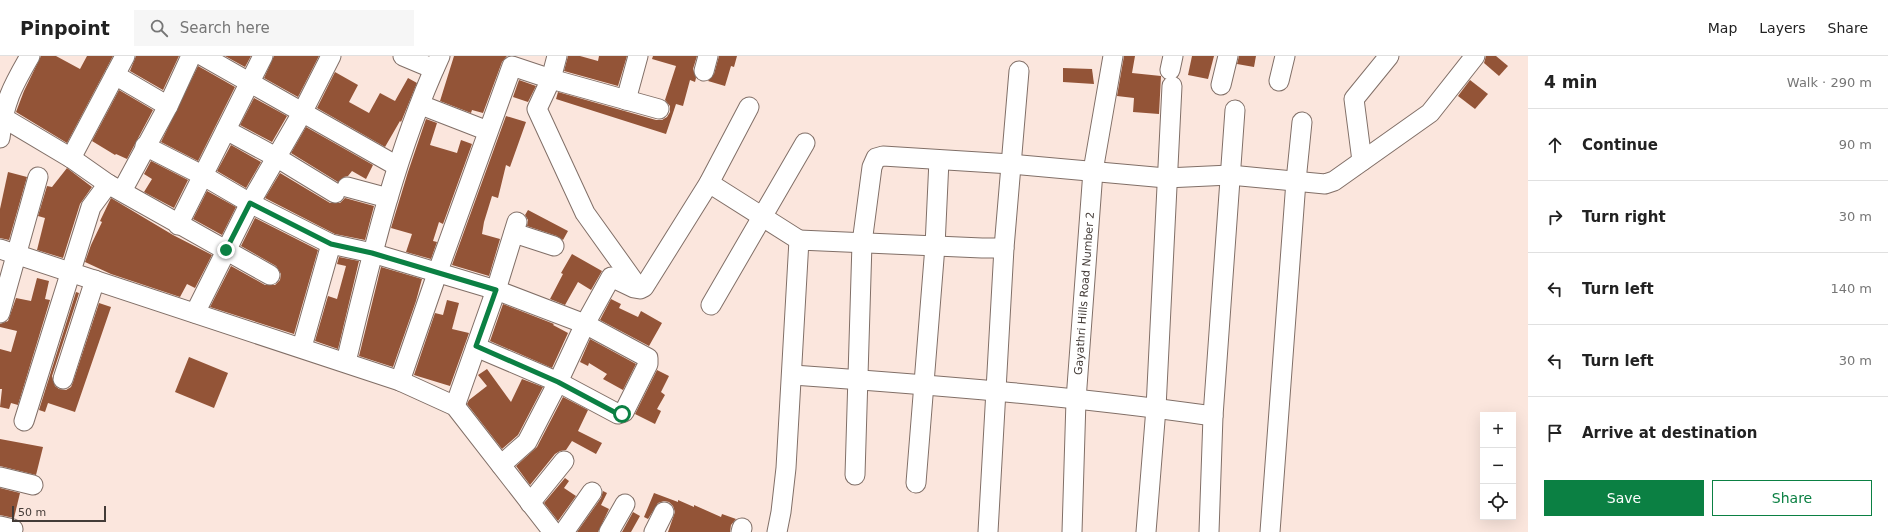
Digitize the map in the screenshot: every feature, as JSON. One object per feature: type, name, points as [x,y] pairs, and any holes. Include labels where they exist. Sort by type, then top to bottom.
[{"type":"street","points":[[0,138],[2,117],[10,91],[30,56]]},
{"type":"street","points":[[24,421],[91,207],[115,187],[145,146],[168,106],[192,56]]},
{"type":"street","points":[[178,225],[263,56]]},
{"type":"street","points":[[195,313],[250,203],[302,113],[331,56]]},
{"type":"street","points":[[346,362],[372,253],[397,166],[437,62],[403,56]]},
{"type":"street","points":[[557,56],[551,79],[537,109],[585,213],[620,264],[640,289]]},
{"type":"street","points":[[626,100],[638,56]]},
{"type":"street","name":"Gayathri Hills Road Number 2","points":[[1072,532],[1076,400],[1093,171],[1113,56]]},
{"type":"street","points":[[1221,85],[1228,56]]},
{"type":"street","points":[[1279,81],[1285,56]]},
{"type":"street","points":[[1362,160],[1354,99],[1389,56]]},
{"type":"street","points":[[855,476],[862,243],[872,167],[876,158],[882,156],[1011,164],[1166,178],[1230,175],[1325,184],[1330,183],[1430,113],[1475,56]]},
{"type":"street","points":[[214,59],[249,82],[302,113],[397,166]]},
{"type":"street","points":[[71,158],[119,62],[168,106]]},
{"type":"street","points":[[400,381],[512,66],[551,79],[659,109]]},
{"type":"street","points":[[988,532],[1004,248],[1019,71]]},
{"type":"street","points":[[1146,532],[1156,408],[1172,71]]},
{"type":"street","points":[[421,105],[488,132]]},
{"type":"street","points":[[501,465],[527,442],[558,382],[585,324],[611,277],[634,288],[640,289],[644,287],[709,183],[749,107]]},
{"type":"street","points":[[1209,532],[1213,416],[1235,110]]},
{"type":"street","points":[[2,117],[178,225],[270,275]]},
{"type":"street","points":[[1270,532],[1296,181],[1302,122]]},
{"type":"street","points":[[226,130],[341,190],[388,198]]},
{"type":"street","points":[[711,305],[805,143]]},
{"type":"street","points":[[145,146],[202,175],[250,203],[331,244],[372,253],[438,271],[496,290],[585,324],[648,358],[648,364],[622,414],[618,414],[558,382],[476,346]]},
{"type":"street","points":[[916,483],[935,246],[939,160]]},
{"type":"street","points":[[0,312],[8,253],[38,178]]},
{"type":"street","points":[[709,183],[800,240],[1004,248]]},
{"type":"street","points":[[455,406],[496,290],[515,227],[554,246]]},
{"type":"street","points":[[777,532],[786,468],[793,375],[800,240]]},
{"type":"street","points":[[302,347],[331,244]]},
{"type":"street","points":[[8,253],[346,362],[400,381],[455,406],[553,532]]},
{"type":"street","points":[[63,379],[95,280]]},
{"type":"street","points":[[793,375],[996,390],[1213,416]]},
{"type":"street","points":[[530,503],[564,461]]},
{"type":"street","points":[[0,477],[33,485]]},
{"type":"street","points":[[564,532],[592,492]]},
{"type":"street","points":[[609,532],[624,504]]},
{"type":"street","points":[[654,532],[664,512]]},
{"type":"building","points":[[41,56],[56,56],[80,69],[87,56],[113,56],[67,143],[16,112],[24,91]]},
{"type":"building","points":[[136,56],[179,56],[163,90],[130,71]]},
{"type":"building","points":[[225,56],[251,56],[245,67]]},
{"type":"building","points":[[274,56],[319,56],[298,97],[264,78]]},
{"type":"building","points":[[454,56],[507,56],[502,62],[483,113],[472,110],[471,113],[440,101]]},
{"type":"building","points":[[568,56],[580,56],[598,61],[599,56],[627,56],[618,86],[564,71]]},
{"type":"building","points":[[653,56],[697,56],[693,69],[696,78],[695,82],[690,80],[683,106],[676,104],[666,134],[556,99],[558,92],[656,120],[662,120],[667,117],[670,112],[670,106],[665,100],[676,66],[652,59]]},
{"type":"building","points":[[719,56],[737,56],[734,67],[731,66],[725,86],[708,81],[714,74]]},
{"type":"building","points":[[1124,56],[1135,56],[1132,73],[1161,76],[1159,114],[1133,112],[1134,98],[1117,96]]},
{"type":"building","points":[[1192,56],[1214,56],[1208,79],[1188,75]]},
{"type":"building","points":[[1239,56],[1256,56],[1254,67],[1237,64]]},
{"type":"building","points":[[1486,56],[1496,56],[1508,66],[1499,76],[1484,63]]},
{"type":"building","points":[[198,66],[235,87],[198,161],[161,142]]},
{"type":"building","points":[[1063,68],[1092,69],[1094,84],[1063,82]]},
{"type":"building","points":[[335,72],[358,85],[349,102],[369,113],[380,93],[395,101],[408,78],[417,83],[401,122],[400,121],[385,147],[317,108]]},
{"type":"building","points":[[519,80],[536,86],[528,102],[513,97]]},
{"type":"building","points":[[1470,80],[1488,94],[1475,109],[1458,96]]},
{"type":"building","points":[[119,90],[153,110],[127,159],[116,154],[115,155],[92,141]]},
{"type":"building","points":[[254,98],[287,116],[272,142],[240,125]]},
{"type":"building","points":[[506,116],[526,122],[510,167],[506,165],[498,198],[492,196],[484,222],[482,234],[500,239],[489,276],[452,265]]},
{"type":"building","points":[[426,119],[437,123],[430,145],[457,153],[461,140],[472,144],[443,224],[439,222],[433,241],[437,242],[431,259],[406,252],[412,234],[391,228]]},
{"type":"building","points":[[306,127],[373,165],[366,179],[352,171],[348,176],[344,177],[338,182],[291,153]]},
{"type":"building","points":[[231,145],[261,162],[246,188],[217,171]]},
{"type":"building","points":[[151,161],[188,180],[174,208],[144,192],[152,179],[144,174]]},
{"type":"building","points":[[67,168],[92,187],[80,204],[63,258],[37,250],[45,218],[38,216],[47,186],[52,187]]},
{"type":"building","points":[[8,172],[27,177],[9,240],[0,238],[0,209]]},
{"type":"building","points":[[280,173],[330,203],[340,203],[345,198],[374,206],[365,240],[335,234],[265,198]]},
{"type":"building","points":[[207,191],[236,207],[222,235],[193,219]]},
{"type":"building","points":[[111,198],[173,235],[212,255],[195,288],[187,284],[180,297],[111,274],[85,262],[102,222],[100,221]]},
{"type":"building","points":[[528,210],[568,231],[563,240],[557,236],[527,226],[528,220],[525,215]]},
{"type":"building","points":[[255,218],[318,250],[294,334],[210,307],[231,266],[265,285],[275,285],[280,280],[281,274],[276,266],[241,246]]},
{"type":"building","points":[[572,254],[602,271],[591,290],[578,282],[565,305],[550,299],[563,274],[561,273]]},
{"type":"building","points":[[339,257],[359,261],[338,349],[315,341],[328,296],[337,299],[346,266],[337,264]]},
{"type":"building","points":[[381,267],[422,279],[393,367],[359,356]]},
{"type":"building","points":[[37,278],[49,281],[45,299],[50,300],[18,405],[11,403],[9,409],[0,407],[2,389],[0,389],[0,349],[11,352],[17,331],[0,327],[0,324],[8,321],[16,298],[31,301]]},
{"type":"building","points":[[76,292],[79,293],[52,376],[55,386],[59,389],[66,390],[71,387],[99,303],[111,307],[75,412],[48,403],[45,412],[39,410]]},
{"type":"building","points":[[611,299],[621,304],[619,308],[638,317],[641,311],[662,323],[649,346],[600,320]]},
{"type":"building","points":[[447,300],[459,303],[452,329],[469,333],[450,386],[414,375],[435,313],[443,315]]},
{"type":"building","points":[[503,304],[554,324],[553,325],[568,333],[552,368],[490,341]]},
{"type":"building","points":[[590,339],[636,364],[623,390],[603,379],[607,374],[589,363],[588,366],[580,362]]},
{"type":"building","points":[[189,357],[228,373],[214,408],[175,392]]},
{"type":"building","points":[[487,369],[511,402],[522,379],[543,387],[518,435],[502,449],[467,404],[469,400],[487,386],[478,375]]},
{"type":"building","points":[[657,370],[669,376],[661,392],[665,395],[657,409],[661,411],[655,424],[635,414]]},
{"type":"building","points":[[563,397],[588,410],[578,431],[602,443],[596,454],[572,441],[566,450],[555,454],[530,485],[516,466],[537,447]]},
{"type":"building","points":[[0,439],[43,447],[36,475],[0,466]]},
{"type":"building","points":[[565,478],[569,481],[564,488],[576,496],[558,521],[544,503]]},
{"type":"building","points":[[0,488],[20,493],[14,518],[0,515]]},
{"type":"building","points":[[603,491],[607,493],[601,505],[609,509],[598,532],[577,532],[601,498]]},
{"type":"building","points":[[654,493],[678,502],[678,500],[694,507],[694,505],[721,517],[722,514],[736,519],[731,525],[730,532],[668,532],[675,512],[673,506],[669,502],[664,501],[658,503],[648,519],[644,517]]},
{"type":"building","points":[[633,512],[640,516],[631,532],[622,532]]},
{"type":"route","points":[[226,250],[250,203],[331,244],[372,253],[438,271],[496,290],[476,346],[558,382],[618,414],[622,414]]}]
